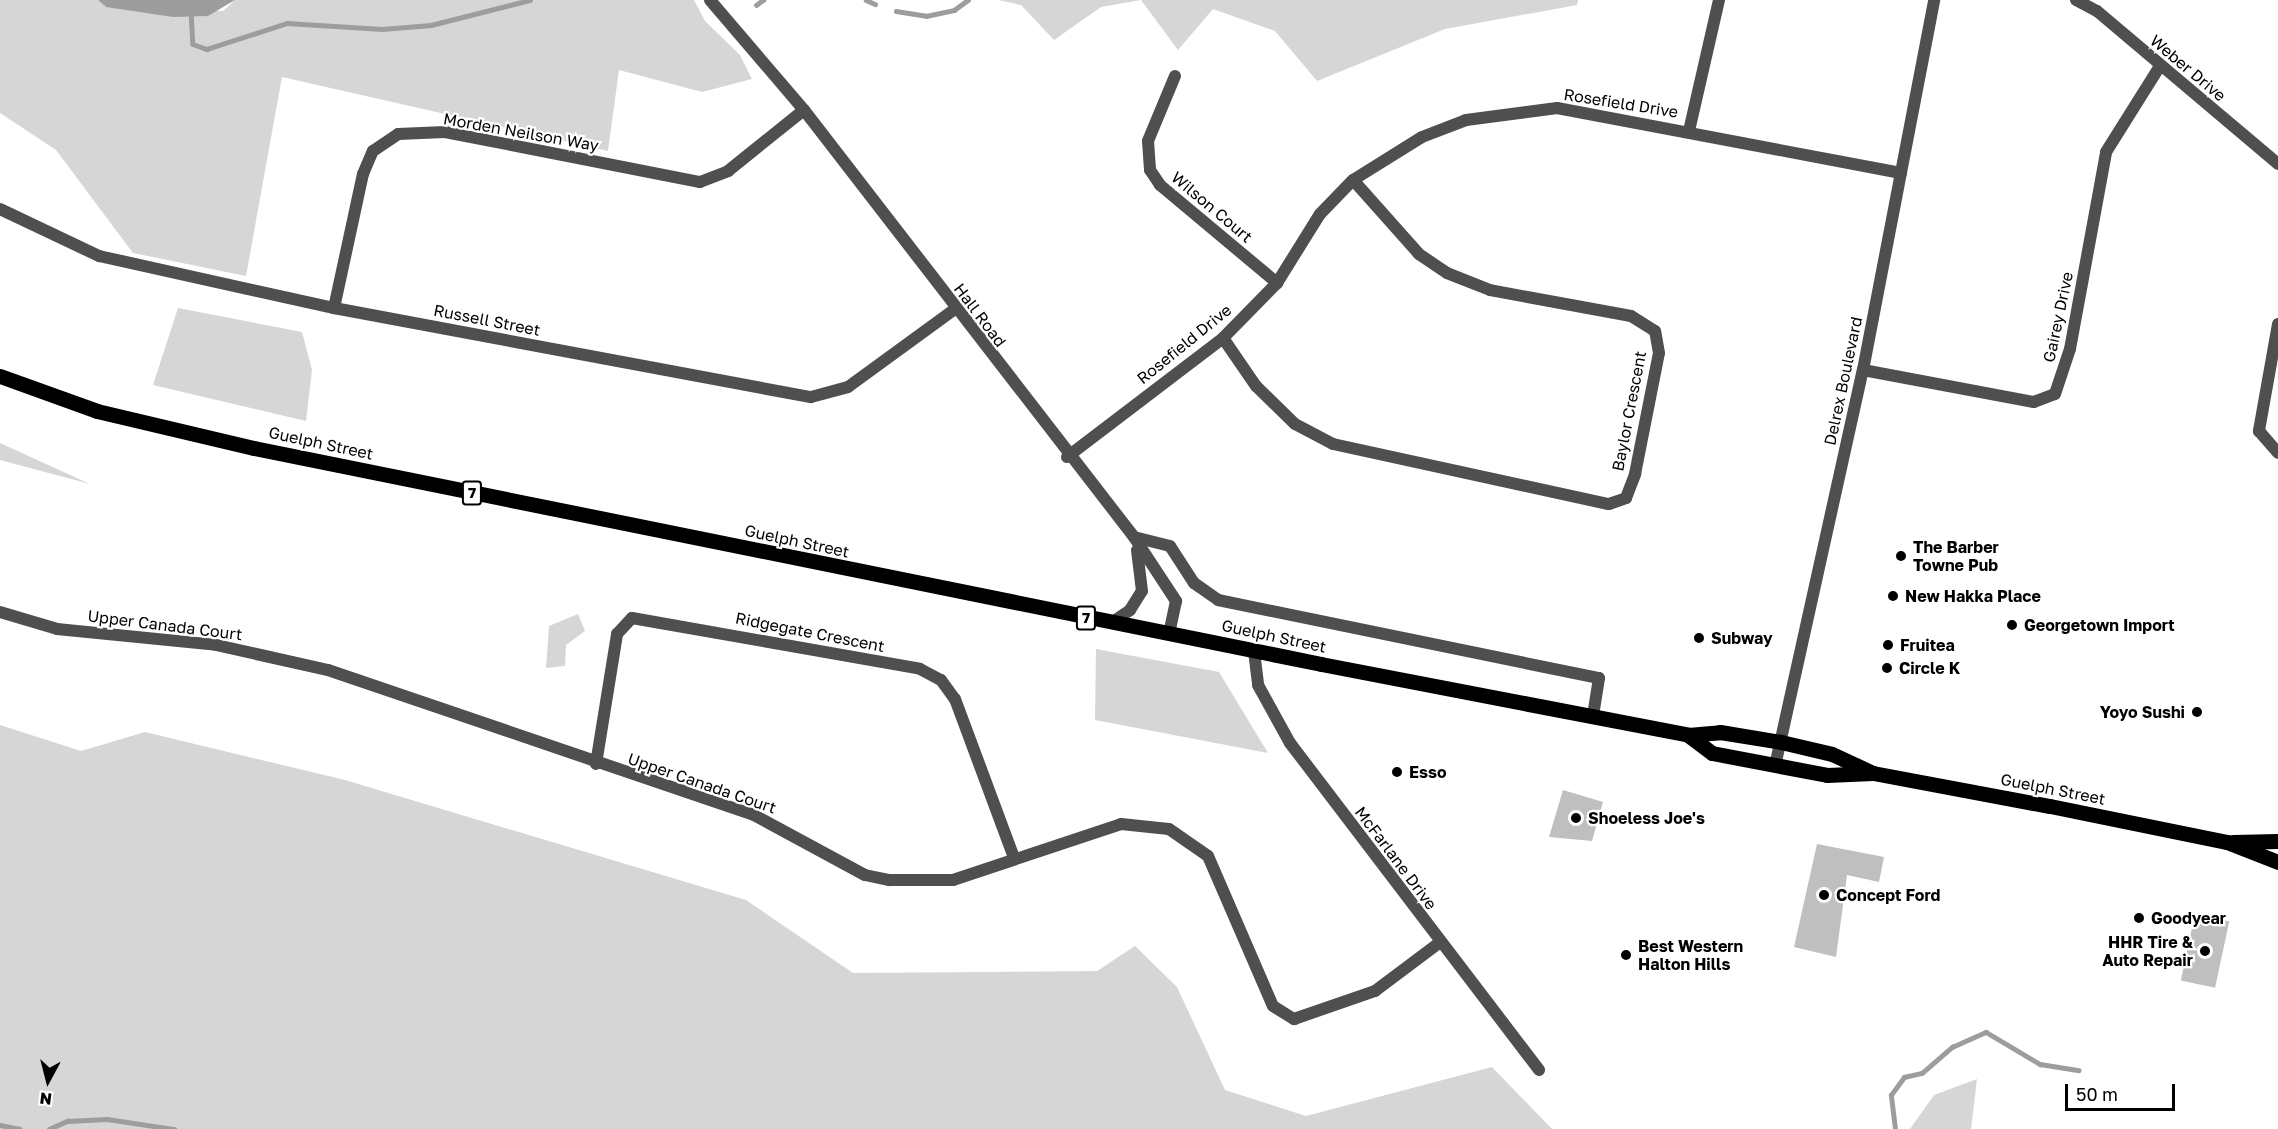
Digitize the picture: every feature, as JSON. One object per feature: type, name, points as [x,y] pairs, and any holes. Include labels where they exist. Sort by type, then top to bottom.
[{"type":"main road","name":"Guelph Street","points":[[0,376],[98,411],[254,448],[1111,623],[1688,735],[1720,732],[1781,742],[1832,754],[1873,773]]},
{"type":"main road","name":"Guelph Street","points":[[1688,735],[1713,753],[1827,775],[1873,773],[2227,842],[2278,862]]},
{"type":"main road","name":"Guelph Street","points":[[2227,842],[2278,841]]},
{"type":"street","name":"Hall Road","points":[[710,0],[804,110],[1067,457],[1134,537],[1176,601],[1168,633]]},
{"type":"street","points":[[1689,131],[1719,0]]},
{"type":"street","name":"Delrex Boulevard","points":[[1775,766],[1863,370],[1934,0]]},
{"type":"street","name":"Weber Drive","points":[[2076,0],[2278,164]]},
{"type":"street","name":"Gairey Drive","points":[[1863,370],[2034,402],[2055,394],[2070,350],[2106,152],[2160,66]]},
{"type":"street","name":"Wilson Court","points":[[1174,76],[1148,141],[1150,171],[1160,185],[1277,283]]},
{"type":"street","name":"Rosefield Drive","points":[[1067,457],[1223,338],[1277,283],[1320,214],[1353,180],[1422,136],[1516,110],[1557,108],[1689,131],[1901,173]]},
{"type":"street","name":"Morden Neilson Way","points":[[334,308],[363,174],[373,151],[398,134],[445,132],[700,182],[728,171],[804,110]]},
{"type":"street","name":"Baylor Crescent","points":[[1223,338],[1256,386],[1295,424],[1333,444],[1609,504],[1626,498],[1635,474],[1659,353],[1655,330],[1630,316],[1490,290],[1448,273],[1419,254],[1353,180]]},
{"type":"street","name":"Russell Street","points":[[0,209],[99,256],[334,308],[811,397],[848,387],[955,309]]},
{"type":"street","points":[[2278,324],[2259,431],[2278,453]]},
{"type":"street","points":[[1111,623],[1130,610],[1142,591],[1134,537]]},
{"type":"street","name":"Guelph Street","points":[[1134,537],[1170,546],[1194,583],[1218,600],[1599,678],[1593,716]]},
{"type":"street","name":"Upper Canada Court","points":[[0,612],[57,629],[216,645],[328,670],[596,764],[752,814],[865,875],[889,880],[953,880],[1121,824],[1154,824],[1184,835],[1219,873],[1273,1006],[1294,1019],[1375,991],[1439,943]]},
{"type":"street","name":"Ridgegate Crescent","points":[[596,764],[617,634],[632,618],[920,669],[941,680],[955,699],[1014,858]]},
{"type":"street","name":"McFarlane Drive","points":[[1254,651],[1258,685],[1290,743],[1439,943],[1539,1070]]},
{"type":"shaded area","points":[[0,0],[98,0],[106,7],[223,11],[235,0],[694,0],[705,21],[740,55],[752,79],[702,92],[619,70],[608,151],[282,77],[246,276],[133,253],[56,150],[0,113]]},
{"type":"shaded area","points":[[98,0],[235,0],[208,16],[173,17],[106,7]]},
{"type":"shaded area","points":[[998,0],[1141,0],[1101,7],[1054,40],[1021,5]]},
{"type":"shaded area","points":[[1141,0],[1578,0],[1577,5],[1445,29],[1317,81],[1275,31],[1213,9],[1178,50]]},
{"type":"shaded area","points":[[178,308],[302,332],[312,370],[306,421],[153,385]]},
{"type":"shaded area","points":[[0,443],[90,484],[0,460]]},
{"type":"shaded area","points":[[578,614],[585,631],[566,645],[565,666],[546,668],[549,626]]},
{"type":"shaded area","points":[[1096,649],[1219,672],[1268,753],[1095,720]]},
{"type":"shaded area","points":[[0,725],[81,751],[145,732],[345,780],[746,900],[853,973],[1097,971],[1135,946],[1177,987],[1225,1090],[1306,1116],[1492,1067],[1552,1129],[0,1129]]},
{"type":"shaded area","points":[[1977,1079],[1971,1129],[1910,1129],[1934,1095]]},
{"type":"building","name":"Shoeless Joe's","points":[[1563,790],[1603,802],[1592,841],[1549,837]]},
{"type":"building","name":"Concept Ford","points":[[1817,844],[1884,857],[1879,882],[1847,875],[1836,957],[1794,947]]},
{"type":"building","name":"HHR Tire & Auto Repair","points":[[2195,914],[2229,921],[2215,988],[2181,981]]},
{"type":"waterway","points":[[191,10],[193,44],[207,49],[287,23],[382,29],[431,25],[530,0]]},
{"type":"waterway","points":[[756,5],[763,0]]},
{"type":"waterway","points":[[866,0],[875,4]]},
{"type":"waterway","points":[[896,11],[926,16],[954,10],[968,0]]},
{"type":"waterway","points":[[1895,1129],[1891,1095],[1904,1077],[1922,1073],[1952,1047],[1986,1032],[2040,1064],[2079,1070]]},
{"type":"waterway","points":[[49,1129],[67,1121],[107,1119],[174,1129]]},
{"type":"waterway","points":[[0,1125],[20,1129]]},
{"type":"place","name":"The Barber Towne Pub","points":[[1901,556]]},
{"type":"place","name":"New Hakka Place","points":[[1893,596]]},
{"type":"place","name":"Georgetown Import","points":[[2012,625]]},
{"type":"place","name":"Subway","points":[[1699,638]]},
{"type":"place","name":"Fruitea","points":[[1888,645]]},
{"type":"place","name":"Circle K","points":[[1887,668]]},
{"type":"place","name":"Yoyo Sushi","points":[[2197,712]]},
{"type":"place","name":"Esso","points":[[1397,772]]},
{"type":"place","name":"Shoeless Joe's","points":[[1576,818]]},
{"type":"place","name":"Concept Ford","points":[[1824,895]]},
{"type":"place","name":"Goodyear","points":[[2139,918]]},
{"type":"place","name":"HHR Tire & Auto Repair","points":[[2205,951]]},
{"type":"place","name":"Best Western Halton Hills","points":[[1626,955]]}]
